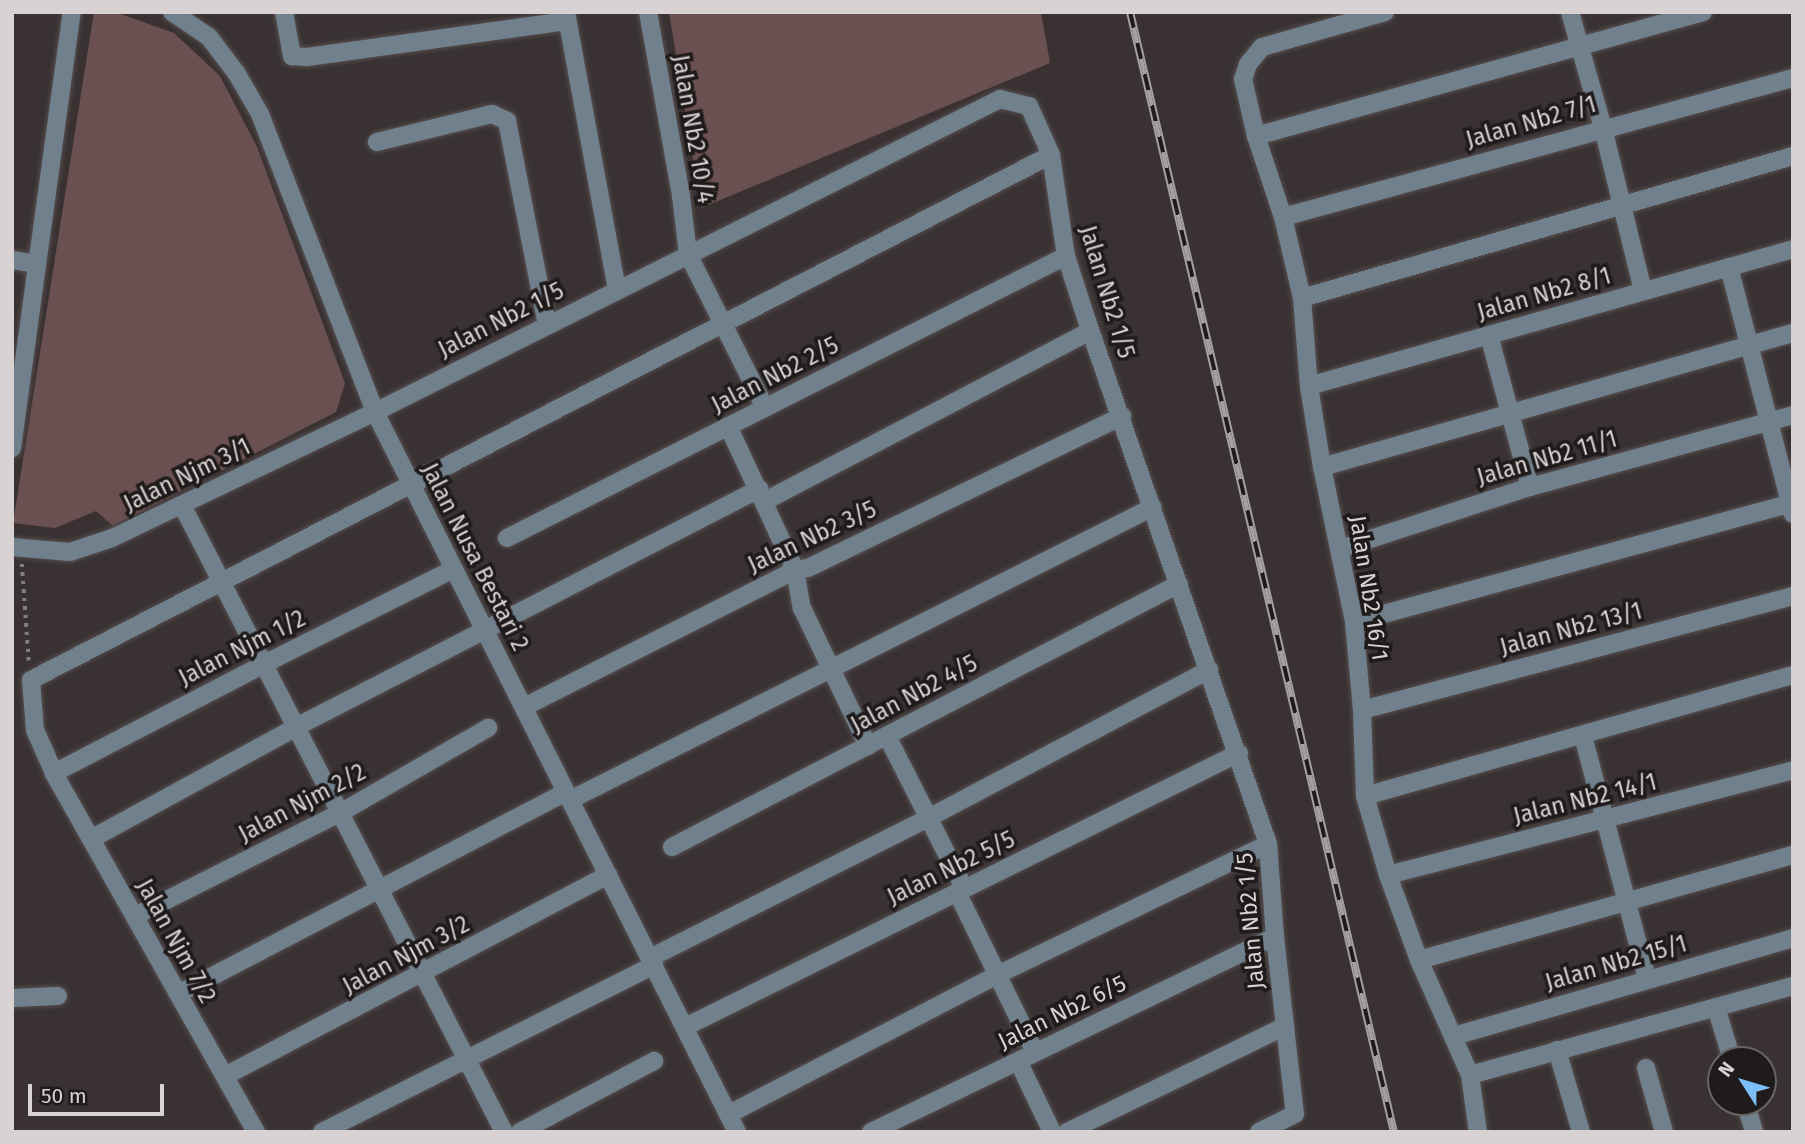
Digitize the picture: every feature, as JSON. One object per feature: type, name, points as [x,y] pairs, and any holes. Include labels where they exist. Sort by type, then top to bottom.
[{"type":"street","points":[[12,448],[72,12]]},
{"type":"street","name":"Jalan Nusa Bestari 2","points":[[172,12],[196,18],[237,74],[260,114],[375,412],[738,1132]]},
{"type":"street","points":[[284,12],[292,56],[307,57],[566,16],[617,289]]},
{"type":"street","name":"Jalan Nb2 10/4","points":[[648,12],[681,196],[688,254],[765,408]]},
{"type":"street","points":[[1324,21],[1385,12]]},
{"type":"street","points":[[1570,12],[1603,128],[1643,291]]},
{"type":"street","points":[[1256,136],[1703,12]]},
{"type":"street","name":"Jalan Nb2 16/1","points":[[1324,21],[1262,47],[1248,64],[1243,79],[1256,136],[1283,217],[1302,298],[1309,386],[1322,467],[1354,622],[1366,796],[1388,875],[1419,960],[1469,1075],[1478,1132]]},
{"type":"street","name":"Jalan Nb2 7/1","points":[[1283,217],[1793,78]]},
{"type":"street","name":"Jalan Nb2 1/5","points":[[375,412],[1000,99],[1029,106],[1051,155],[1066,256],[1090,331],[1239,753],[1268,844],[1275,937],[1295,1114],[1259,1132]]},
{"type":"street","points":[[377,142],[492,114],[507,121],[547,324]]},
{"type":"street","points":[[31,680],[1051,155]]},
{"type":"street","points":[[1302,298],[1793,156]]},
{"type":"street","name":"Jalan Nb2 8/1","points":[[1309,386],[1793,249]]},
{"type":"street","name":"Jalan Nb2 2/5","points":[[507,538],[1066,256]]},
{"type":"street","points":[[12,260],[37,264]]},
{"type":"street","points":[[1354,622],[1792,507],[1729,267]]},
{"type":"street","points":[[91,839],[296,727],[1090,331]]},
{"type":"street","points":[[1322,467],[1793,333]]},
{"type":"street","points":[[1489,335],[1530,487]]},
{"type":"street","name":"Jalan Njm 3/1","points":[[16,547],[70,552],[112,538],[375,412]]},
{"type":"street","name":"Jalan Nb2 11/1","points":[[1340,549],[1530,487],[1793,415]]},
{"type":"street","name":"Jalan Nb2 3/5","points":[[524,708],[795,570],[808,568],[1122,416]]},
{"type":"street","points":[[728,426],[795,570],[802,608],[868,746]]},
{"type":"street","points":[[182,505],[504,1132]]},
{"type":"street","points":[[178,994],[379,889],[1153,507]]},
{"type":"street","name":"Jalan Njm 1/2","points":[[54,774],[264,664],[454,569]]},
{"type":"street","name":"Jalan Nb2 4/5","points":[[672,847],[1179,584]]},
{"type":"street","name":"Jalan Nb2 13/1","points":[[1362,710],[1793,596]]},
{"type":"street","points":[[322,1132],[467,1059],[1209,670]]},
{"type":"street","points":[[1366,796],[1793,675]]},
{"type":"street","name":"Jalan Njm 7/2","points":[[31,680],[34,730],[54,774],[256,1132]]},
{"type":"street","name":"Jalan Njm 2/2","points":[[135,916],[340,813],[488,728]]},
{"type":"street","points":[[887,736],[928,818],[997,975],[1035,1052]]},
{"type":"street","points":[[1583,736],[1647,979]]},
{"type":"street","name":"Jalan Nb2 5/5","points":[[685,1027],[1239,753]]},
{"type":"street","name":"Jalan Nb2 14/1","points":[[1388,875],[1793,770]]},
{"type":"street","points":[[729,1114],[997,975],[1268,844]]},
{"type":"street","points":[[1419,960],[1793,855]]},
{"type":"street","name":"Jalan Njm 3/2","points":[[225,1076],[608,875]]},
{"type":"street","name":"Jalan Nb2 6/5","points":[[871,1132],[1275,937]]},
{"type":"street","name":"Jalan Nb2 15/1","points":[[1454,1036],[1793,938]]},
{"type":"street","points":[[1469,1075],[1793,986]]},
{"type":"street","points":[[12,998],[58,996]]},
{"type":"street","points":[[1716,1007],[1728,1046]]},
{"type":"street","points":[[1067,1132],[1285,1026]]},
{"type":"street","points":[[1557,1050],[1581,1132]]},
{"type":"street","points":[[520,1132],[654,1061]]},
{"type":"street","points":[[1018,1061],[1052,1132]]},
{"type":"street","points":[[1646,1068],[1664,1132]]},
{"type":"path","points":[[16,547],[31,680]]},
{"type":"shaded area","points":[[94,12],[115,12],[174,33],[220,76],[257,147],[345,383],[336,412],[113,526],[96,511],[55,528],[13,523]]},
{"type":"shaded area","points":[[669,12],[1041,12],[1050,63],[701,208]]},
{"type":"railway","points":[[1130,12],[1394,1132]]}]
